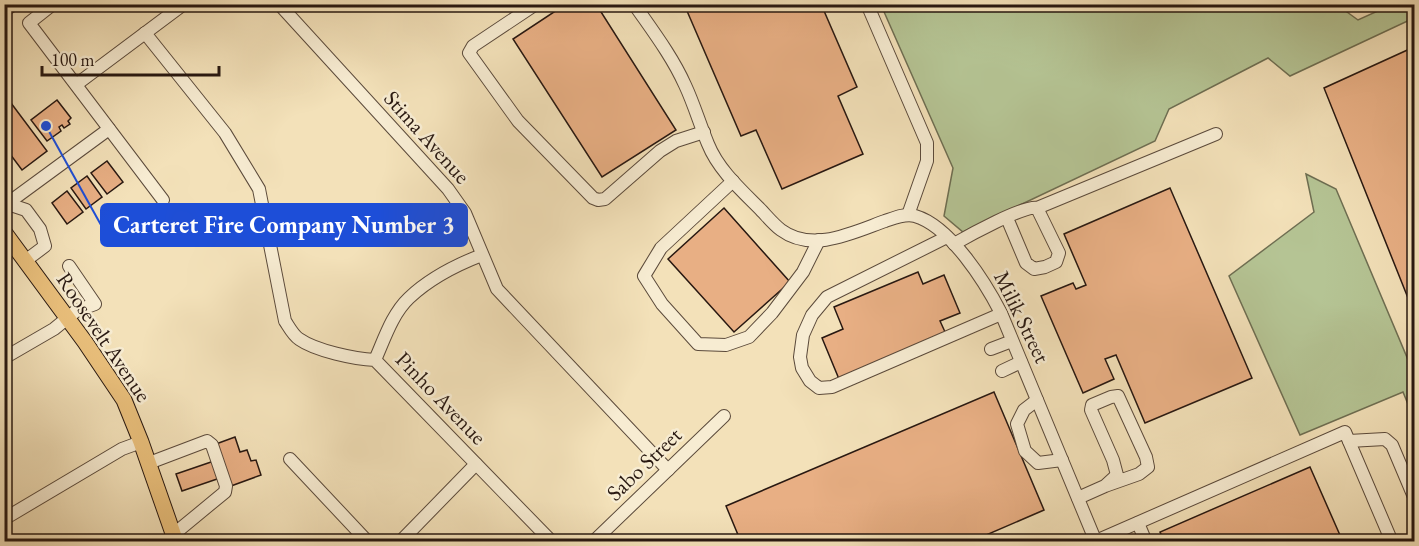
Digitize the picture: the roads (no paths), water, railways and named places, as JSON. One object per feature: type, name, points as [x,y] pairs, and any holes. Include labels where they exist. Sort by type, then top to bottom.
[{"type":"main road","name":"Roosevelt Avenue","points":[[4,232],[118,389],[141,442],[175,538]]},
{"type":"street","points":[[53,4],[29,23],[163,200]]},
{"type":"street","points":[[76,84],[184,4]]},
{"type":"street","name":"Stima Avenue","points":[[279,4],[448,189],[465,213],[497,289],[668,470]]},
{"type":"street","points":[[536,4],[472,46],[469,52],[518,121],[593,198],[605,199],[660,151],[676,141],[704,132]]},
{"type":"street","points":[[634,4],[675,66],[685,85],[708,145],[718,163],[732,181],[780,230],[796,239],[809,242],[845,236],[901,215],[908,215],[927,162],[927,143],[867,4]]},
{"type":"street","name":"Pinho Avenue","points":[[145,33],[225,133],[259,189],[285,321],[297,338],[308,344],[357,360],[375,360],[552,542]]},
{"type":"street","points":[[6,205],[109,129]]},
{"type":"street","points":[[1001,314],[832,387],[819,388],[810,381],[802,368],[800,357],[803,335],[812,315],[826,297],[950,241],[1032,207],[1037,208],[1216,134]]},
{"type":"street","points":[[732,181],[661,248],[644,276],[662,304],[698,344],[726,345],[748,337],[772,313],[803,272],[819,240]]},
{"type":"street","points":[[6,205],[26,210],[40,229],[45,246],[26,261]]},
{"type":"street","points":[[1007,218],[1026,263],[1034,269],[1045,267],[1056,262],[1059,254],[1037,208]]},
{"type":"street","name":"Milik Street","points":[[908,215],[914,215],[928,222],[950,241],[988,288],[1096,541]]},
{"type":"street","points":[[375,360],[393,321],[408,298],[462,262],[482,255]]},
{"type":"street","points":[[4,358],[54,329],[76,311],[95,304],[69,266]]},
{"type":"street","points":[[991,349],[1012,340]]},
{"type":"street","points":[[1002,371],[1021,362]]},
{"type":"street","points":[[1078,498],[1139,474],[1148,467],[1118,396],[1092,405],[1091,410],[1113,460],[1117,475],[1105,486]]},
{"type":"street","points":[[1037,400],[1024,410],[1017,424],[1025,451],[1038,463],[1062,460]]},
{"type":"street","name":"Sabo Street","points":[[593,542],[724,416]]},
{"type":"street","points":[[1096,541],[1345,432],[1392,542]]},
{"type":"street","points":[[1348,441],[1385,439],[1392,445],[1414,497]]},
{"type":"street","points":[[149,463],[207,441],[212,445],[226,486],[225,492],[175,538]]},
{"type":"street","points":[[4,519],[122,449],[141,442]]},
{"type":"street","points":[[290,459],[368,542]]},
{"type":"street","points":[[400,542],[476,464]]},
{"type":"street","points":[[1138,523],[1146,542]]},
{"type":"place","name":"Carteret Fire Company Number 3","points":[[46,126]]}]
